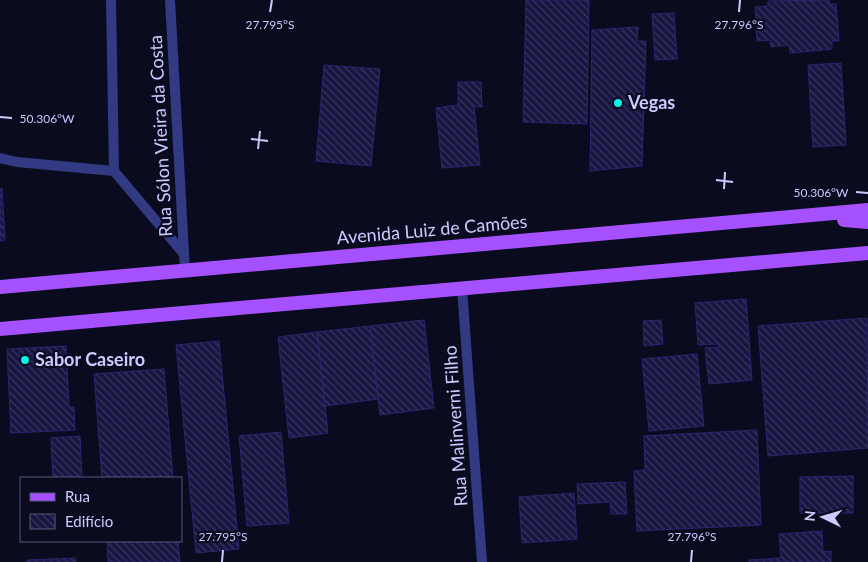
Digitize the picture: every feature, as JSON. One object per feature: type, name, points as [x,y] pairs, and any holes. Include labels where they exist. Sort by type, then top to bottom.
[{"type":"main road","name":"Avenida Luiz de Camões","points":[[0,287],[868,210]]},
{"type":"main road","points":[[669,228],[763,228],[852,220],[868,222]]},
{"type":"main road","points":[[1,328],[868,253]]},
{"type":"street","points":[[112,0],[114,171],[184,254]]},
{"type":"street","name":"Rua Sólon Vieira da Costa","points":[[170,0],[186,271]]},
{"type":"street","points":[[0,158],[17,162],[114,171]]},
{"type":"street","name":"Rua Malinverni Filho","points":[[462,288],[482,562]]},
{"type":"building","points":[[526,0],[589,0],[587,124],[523,122]]},
{"type":"building","points":[[829,0],[830,4],[836,4],[839,41],[832,41],[832,49],[790,53],[789,45],[771,47],[770,40],[757,41],[755,7],[768,6],[768,1]]},
{"type":"building","points":[[674,13],[677,59],[655,60],[652,14]]},
{"type":"building","name":"Vegas","points":[[638,27],[637,41],[646,41],[642,166],[590,171],[592,30]]},
{"type":"building","points":[[841,63],[846,145],[813,147],[808,65]]},
{"type":"building","points":[[324,65],[380,69],[371,166],[316,161]]},
{"type":"building","points":[[458,82],[481,82],[482,107],[474,106],[480,165],[442,168],[436,108],[458,105]]},
{"type":"building","points":[[2,188],[5,240],[0,241],[0,189]]},
{"type":"building","points":[[746,299],[752,380],[709,384],[705,348],[719,347],[718,344],[698,345],[695,303]]},
{"type":"building","points":[[867,318],[868,448],[768,456],[758,326]]},
{"type":"building","points":[[424,320],[434,408],[380,415],[370,326]]},
{"type":"building","points":[[661,320],[663,344],[644,346],[643,321]]},
{"type":"building","points":[[370,326],[378,399],[325,406],[317,332]]},
{"type":"building","points":[[317,332],[328,433],[289,438],[278,337]]},
{"type":"building","points":[[219,341],[239,549],[196,553],[176,345]]},
{"type":"building","points":[[66,346],[69,407],[74,407],[75,430],[11,433],[7,349]]},
{"type":"building","points":[[697,354],[704,426],[649,431],[642,359]]},
{"type":"building","points":[[164,369],[173,477],[102,477],[94,374]]},
{"type":"building","points":[[757,430],[761,525],[637,531],[634,471],[645,470],[644,436]]},
{"type":"building","points":[[281,432],[289,523],[247,526],[239,436]]},
{"type":"building","points":[[80,436],[82,477],[53,477],[51,438]]},
{"type":"building","points":[[853,476],[853,513],[800,513],[800,477]]},
{"type":"building","points":[[625,482],[627,514],[611,514],[610,502],[578,504],[577,484]]},
{"type":"building","points":[[574,493],[577,539],[522,543],[519,497]]},
{"type":"building","points":[[822,531],[823,552],[831,551],[831,562],[749,562],[749,560],[781,558],[779,534]]},
{"type":"building","points":[[107,542],[178,542],[180,562],[108,562]]},
{"type":"building","points":[[75,558],[76,562],[27,562],[27,560]]},
{"type":"place","name":"Vegas","points":[[618,103]]},
{"type":"place","name":"Sabor Caseiro","points":[[25,360]]}]
